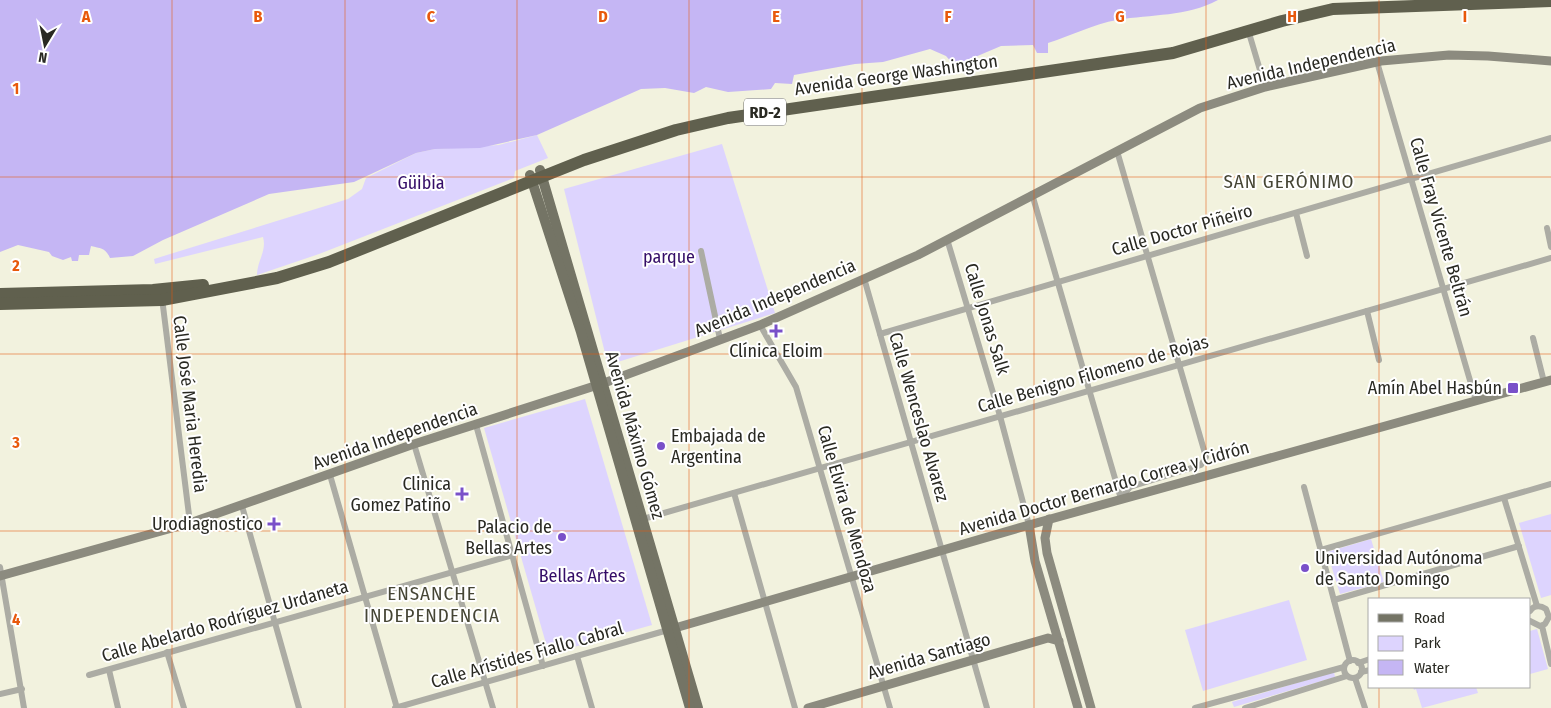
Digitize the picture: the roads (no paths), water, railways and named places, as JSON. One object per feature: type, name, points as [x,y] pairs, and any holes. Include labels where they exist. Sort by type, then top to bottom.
[{"type":"highway","name":"Avenida George Washington","points":[[0,304],[161,295],[277,278],[329,262],[629,136],[719,112],[1178,45],[1282,14],[1340,1],[1394,0]]},
{"type":"highway","name":"Avenida George Washington","points":[[536,175],[676,130],[728,118],[932,87],[1173,54],[1249,33],[1282,21],[1333,9],[1551,1]]},
{"type":"highway","name":"Avenida George Washington","points":[[0,294],[161,295]]},
{"type":"main road","name":"Avenida Independencia","points":[[0,573],[190,523],[414,444],[600,384],[760,325],[918,255],[1200,108],[1265,87],[1378,62],[1449,55],[1551,61]]},
{"type":"main road","name":"Avenida Máximo Gómez","points":[[536,175],[643,519],[690,708]]},
{"type":"main road","name":"Avenida Doctor Bernardo Correa y Cidrón","points":[[671,629],[1049,519],[1548,381]]},
{"type":"main road","name":"Avenida Máximo Gómez","points":[[600,384],[671,629],[698,708]]},
{"type":"main road","points":[[1049,519],[1045,538],[1047,553],[1091,708]]},
{"type":"main road","points":[[1029,525],[1034,561],[1078,708]]},
{"type":"main road","name":"Avenida Santiago","points":[[808,708],[1048,638],[1059,642]]},
{"type":"street","points":[[1249,33],[1265,87]]},
{"type":"street","name":"Calle Fray Vicente Beltrán","points":[[1378,62],[1476,401]]},
{"type":"street","name":"Calle Doctor Piñeiro","points":[[880,334],[1551,138]]},
{"type":"street","points":[[1117,151],[1206,457],[1201,465],[1130,488],[1125,493],[1123,499]]},
{"type":"street","points":[[1032,194],[1123,499]]},
{"type":"street","points":[[1296,213],[1307,256]]},
{"type":"street","points":[[1547,228],[1551,247]]},
{"type":"street","name":"Calle Jonas Salk","points":[[947,239],[1000,416],[1029,525]]},
{"type":"street","points":[[701,251],[720,339]]},
{"type":"street","name":"Calle Benigno Filomeno de Rojas","points":[[643,519],[1551,258]]},
{"type":"street","name":"Calle Wenceslao Alvarez","points":[[864,278],[987,708]]},
{"type":"street","name":"Calle José Maria Heredia","points":[[161,295],[190,523]]},
{"type":"street","points":[[1367,311],[1379,360]]},
{"type":"street","name":"Calle Elvira de Mendoza","points":[[760,325],[796,387],[890,708]]},
{"type":"street","points":[[1534,338],[1548,381]]},
{"type":"street","points":[[476,425],[543,666]]},
{"type":"street","points":[[414,444],[494,708]]},
{"type":"street","points":[[330,475],[396,708]]},
{"type":"street","points":[[1321,550],[1551,484]]},
{"type":"street","points":[[1304,486],[1350,661]]},
{"type":"street","points":[[734,493],[795,708]]},
{"type":"street","points":[[1504,498],[1537,606]]},
{"type":"street","points":[[242,506],[300,708]]},
{"type":"street","points":[[1334,600],[1519,546]]},
{"type":"street","name":"Calle Abelardo Rodríguez Urdaneta","points":[[89,675],[513,555]]},
{"type":"street","points":[[0,573],[24,708]]},
{"type":"street","points":[[1531,610],[1537,606],[1549,608],[1549,620],[1542,626]]},
{"type":"street","points":[[1531,624],[1542,626]]},
{"type":"street","points":[[1542,626],[1551,664]]},
{"type":"street","name":"Calle Arístides Fiallo Cabral","points":[[396,708],[671,629]]},
{"type":"street","points":[[167,652],[184,708]]},
{"type":"street","points":[[577,656],[592,708]]},
{"type":"street","points":[[1350,661],[1358,663],[1368,660]]},
{"type":"street","points":[[1195,708],[1213,706],[1225,700],[1344,666],[1350,661]]},
{"type":"street","points":[[1358,663],[1361,672]]},
{"type":"street","points":[[1344,666],[1348,676]]},
{"type":"street","points":[[109,670],[118,708]]},
{"type":"street","points":[[1355,678],[1361,672],[1368,670]]},
{"type":"street","points":[[1244,708],[1348,676],[1355,678]]},
{"type":"street","points":[[1355,678],[1365,708]]},
{"type":"street","points":[[0,694],[22,689]]},
{"type":"street","points":[[1225,700],[1227,708]]},
{"type":"water","points":[[0,0],[1218,0],[1181,12],[1130,18],[1100,24],[1048,43],[1048,53],[1037,53],[1033,45],[1001,46],[961,63],[953,64],[946,56],[930,49],[883,62],[855,64],[794,75],[792,84],[775,83],[771,89],[728,92],[706,87],[694,93],[665,88],[641,89],[537,135],[480,148],[435,149],[416,153],[354,182],[269,194],[163,240],[133,256],[110,258],[104,250],[91,246],[89,255],[79,255],[78,261],[72,261],[71,257],[63,260],[52,256],[49,252],[18,245],[0,252]]},
{"type":"place","name":"Clínica Eloim","points":[[776,331]]},
{"type":"place","name":"Amín Abel Hasbún","points":[[1513,388]]},
{"type":"place","name":"Embajada de Argentina","points":[[661,446]]},
{"type":"place","name":"Clinica Gomez Patiño","points":[[462,494]]},
{"type":"place","name":"Urodiagnostico","points":[[274,524]]},
{"type":"place","name":"Palacio de Bellas Artes","points":[[562,537]]},
{"type":"place","name":"Universidad Autónoma de Santo Domingo","points":[[1305,568]]},
{"type":"district","name":"SAN GERÓNIMO","points":[[1289,181]]},
{"type":"district","name":"ENSANCHE INDEPENDENCIA","points":[[432,604]]},
{"type":"park label","name":"Güibia","points":[[421,183]]},
{"type":"park label","name":"parque","points":[[669,257]]},
{"type":"park label","name":"Bellas Artes","points":[[582,576]]}]
